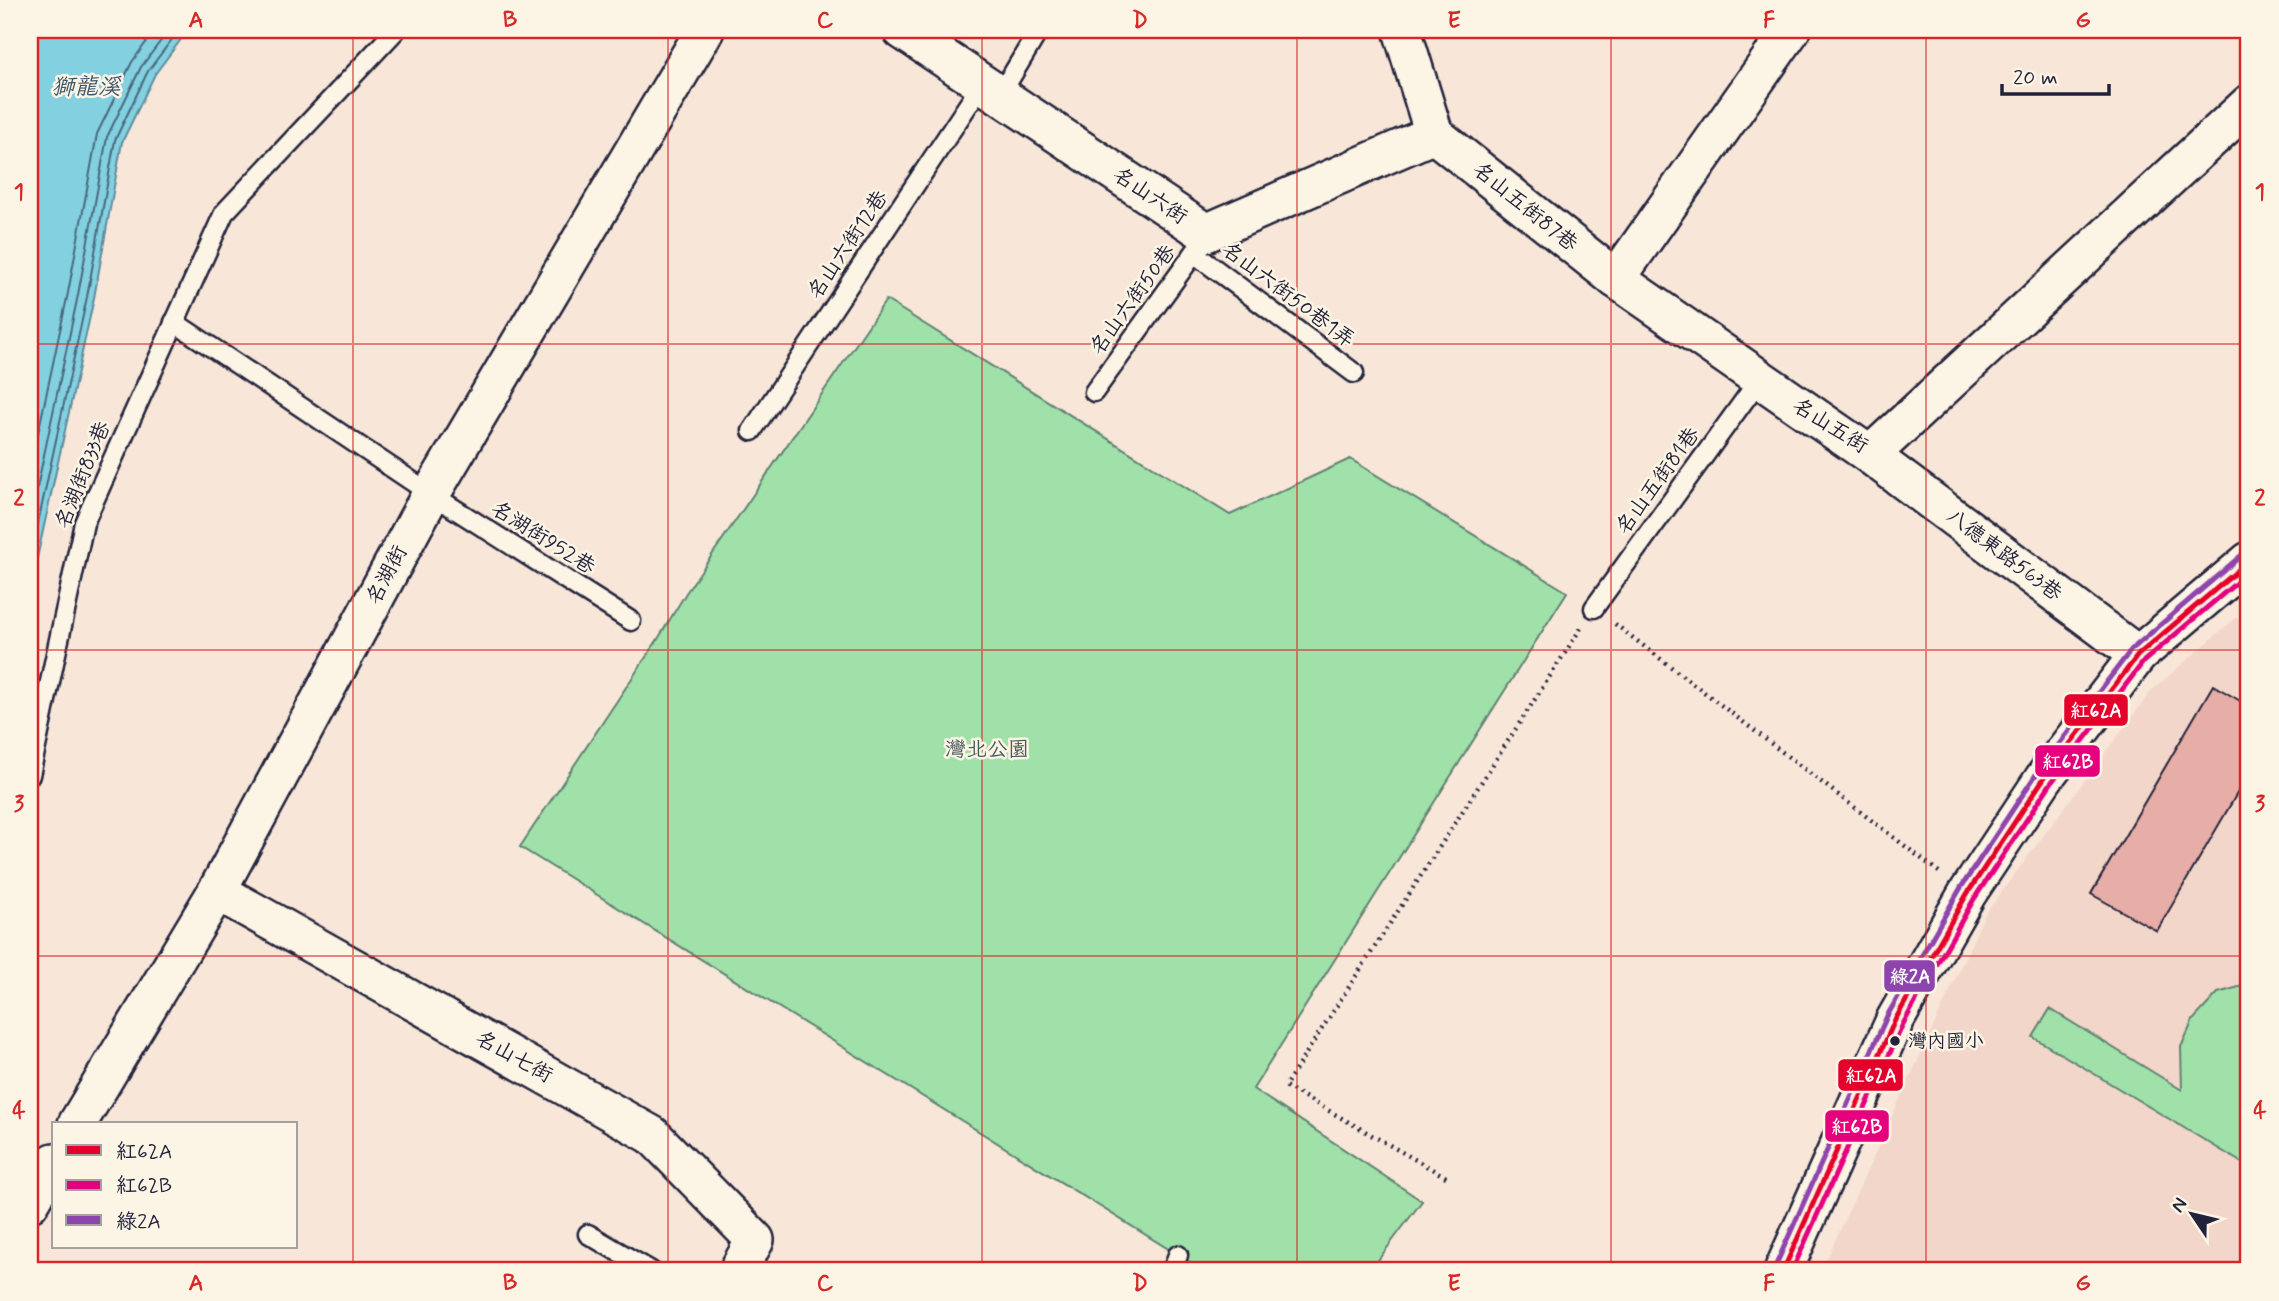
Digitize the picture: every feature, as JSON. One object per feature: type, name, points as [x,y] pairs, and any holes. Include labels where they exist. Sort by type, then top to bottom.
[{"type":"street","name":"名湖街","points":[[78,1122],[217,891],[431,494],[705,30]]},
{"type":"street","name":"名山六街","points":[[902,30],[991,89],[1201,243],[1434,135]]},
{"type":"street","points":[[1402,30],[1434,135]]},
{"type":"street","points":[[1616,279],[1791,30]]},
{"type":"street","name":"名山五街","points":[[1616,279],[1870,455],[2249,104]]},
{"type":"street","name":"名山五街87巷","points":[[1434,135],[1616,279]]},
{"type":"street","name":"八德東路563巷","points":[[1870,455],[2138,655]]},
{"type":"street","points":[[1783,1271],[1895,1020],[1967,894],[2044,778],[2138,655],[2249,561]]},
{"type":"street","name":"名山七街","points":[[217,891],[652,1135],[755,1240],[738,1271]]},
{"type":"street","points":[[30,1203],[52,1165]]},
{"type":"lane","name":"名湖街833巷","points":[[30,775],[84,523],[224,213],[396,30]]},
{"type":"lane","name":"名山六街12巷","points":[[751,431],[991,89],[1040,30]]},
{"type":"lane","name":"名山六街50巷1弄","points":[[1201,243],[1354,373]]},
{"type":"lane","name":"名山六街50巷","points":[[1094,392],[1201,243]]},
{"type":"lane","points":[[174,322],[431,494]]},
{"type":"lane","name":"名山五街81巷","points":[[1594,608],[1759,380]]},
{"type":"lane","name":"名湖街952巷","points":[[431,494],[631,621]]},
{"type":"lane","points":[[587,1234],[651,1271]]},
{"type":"path","points":[[1446,1177],[1284,1086],[1594,608],[1967,894]]},
{"type":"shaded area","name":"灣內國小","points":[[2237,617],[2249,636],[2249,1271],[1821,1271],[1985,914],[2152,690]]},
{"type":"green space","name":"灣北公園","points":[[886,300],[1230,515],[1350,459],[1567,592],[1253,1089],[1422,1201],[1370,1271],[1204,1271],[520,847],[686,593]]},
{"type":"green space","points":[[2249,984],[2249,1167],[2033,1037],[2050,1009],[2182,1090],[2181,1047],[2193,1020],[2218,993]]},
{"type":"water","name":"獅龍溪","points":[[30,30],[188,30],[155,74],[122,142],[94,298],[30,590]]},
{"type":"building","points":[[2213,685],[2249,706],[2249,773],[2157,931],[2091,894]]},
{"type":"transit line","name":"綠2A","points":[[1775,1267],[1887,1016],[1960,889],[2037,773],[2131,650],[2243,554]]},
{"type":"transit line","name":"紅62A","points":[[1783,1271],[1895,1020],[1967,894],[2044,778],[2138,655],[2249,561]]},
{"type":"transit line","name":"紅62B","points":[[1792,1271],[1903,1024],[1974,899],[2051,783],[2144,661],[2249,572]]},
{"type":"place","name":"灣內國小","points":[[1895,1041]]}]
